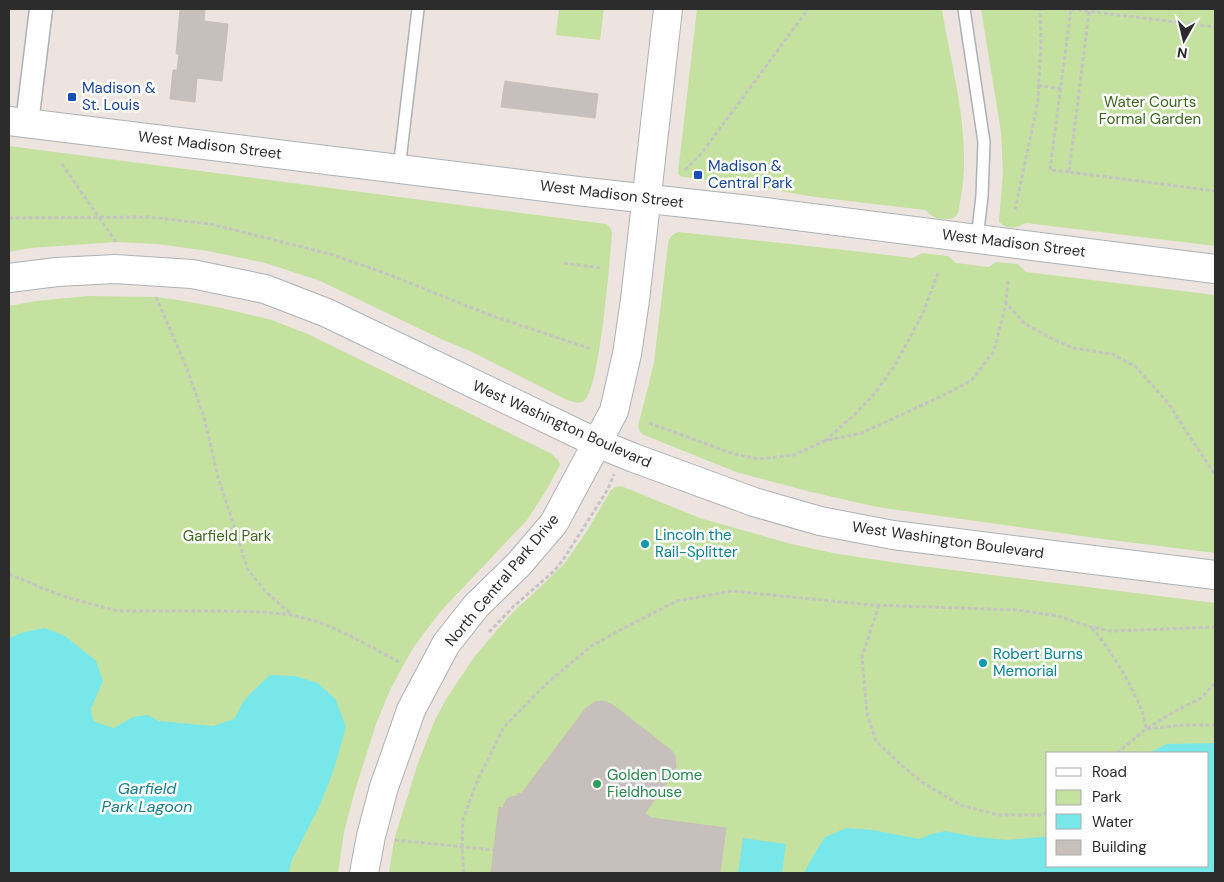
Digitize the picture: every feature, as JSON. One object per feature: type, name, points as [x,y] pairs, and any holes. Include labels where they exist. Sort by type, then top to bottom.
[{"type":"street","points":[[18,122],[41,9]]},
{"type":"street","name":"North Central Park Drive","points":[[364,873],[371,836],[384,787],[411,710],[446,644],[476,606],[519,564],[554,523],[614,411],[627,354],[635,300],[668,9]]},
{"type":"street","name":"West Madison Street","points":[[18,122],[1215,268]]},
{"type":"street","name":"West Washington Boulevard","points":[[9,278],[57,272],[115,269],[192,274],[265,289],[327,313],[598,443],[754,502],[820,521],[893,534],[1215,575]]},
{"type":"lane","points":[[399,169],[418,9]]},
{"type":"lane","points":[[964,9],[984,142],[982,196],[977,239]]},
{"type":"path","points":[[685,170],[702,153],[808,9]]},
{"type":"path","points":[[1015,210],[1038,101],[1041,43],[1040,9]]},
{"type":"path","points":[[1215,27],[1071,9],[1050,170],[1215,191]]},
{"type":"path","points":[[1069,172],[1089,12]]},
{"type":"path","points":[[1038,85],[1061,89]]},
{"type":"path","points":[[62,164],[116,242]]},
{"type":"path","points":[[9,218],[149,217],[211,224],[330,254],[385,273],[487,314],[591,350]]},
{"type":"path","points":[[564,263],[601,268]]},
{"type":"path","points":[[824,441],[854,415],[875,393],[895,365],[923,313],[938,273]]},
{"type":"path","points":[[649,423],[734,454],[759,459],[794,455],[824,441],[862,433],[972,380],[994,351],[1006,303],[1008,281]]},
{"type":"path","points":[[156,297],[186,366],[204,417],[218,477],[248,570],[265,591],[292,615]]},
{"type":"path","points":[[1006,303],[1026,324],[1055,340],[1074,348],[1112,354],[1136,367],[1168,403],[1215,475]]},
{"type":"path","points":[[483,639],[514,606],[559,565],[610,484]]},
{"type":"path","points":[[9,574],[69,598],[118,611],[237,611],[292,615],[319,622],[349,635],[399,662]]},
{"type":"path","points":[[464,873],[462,847],[463,820],[478,779],[504,727],[544,686],[590,647],[677,601],[732,591],[879,605],[1017,610],[1058,616],[1091,627],[1111,631],[1215,627]]},
{"type":"path","points":[[879,605],[862,657],[867,713],[876,742],[922,782],[960,805],[999,815],[1041,815],[1046,813]]},
{"type":"path","points":[[1091,627],[1102,639],[1125,678],[1142,711],[1146,728]]},
{"type":"path","points":[[1119,752],[1146,728],[1201,698],[1215,683]]},
{"type":"path","points":[[1146,728],[1215,725]]},
{"type":"path","points":[[394,840],[494,850]]},
{"type":"green space","points":[[559,9],[604,9],[600,40],[556,35]]},
{"type":"green space","points":[[697,9],[942,9],[963,129],[963,178],[959,210],[956,216],[951,219],[940,219],[925,210],[815,197],[680,176],[678,173]]},
{"type":"green space","name":"Water Courts Formal Garden","points":[[981,9],[1215,9],[1215,246],[1026,223],[1016,227],[1009,227],[999,222],[1003,173],[1001,132]]},
{"type":"green space","points":[[9,146],[606,224],[612,232],[609,268],[599,349],[590,391],[584,401],[579,403],[565,399],[470,351],[318,280],[265,263],[208,251],[158,244],[116,242],[30,248],[9,252]]},
{"type":"green space","points":[[678,232],[913,258],[922,253],[948,256],[956,263],[989,267],[996,262],[1018,264],[1026,272],[1215,295],[1215,553],[877,507],[736,472],[644,435],[640,432],[638,426],[654,362],[668,245],[671,237]]},
{"type":"green space","name":"Garfield Park","points":[[88,296],[156,297],[217,307],[272,320],[310,335],[552,454],[558,460],[560,465],[527,520],[440,612],[413,648],[391,688],[376,724],[354,794],[344,832],[338,873],[9,873],[9,306],[36,301]]},
{"type":"green space","points":[[621,486],[700,518],[791,544],[838,554],[1215,603],[1215,873],[389,873],[394,840],[418,763],[434,722],[446,699],[475,656],[497,630],[515,610],[564,564],[587,531],[611,490]]},
{"type":"water","name":"Garfield Park Lagoon","points":[[45,628],[65,636],[96,661],[103,681],[91,708],[93,721],[114,728],[133,717],[148,715],[159,721],[213,726],[234,719],[243,702],[270,675],[295,676],[318,683],[336,700],[346,727],[334,769],[320,805],[291,862],[289,873],[9,873],[9,638],[24,632]]},
{"type":"water","points":[[1215,743],[1215,873],[804,873],[825,837],[847,828],[873,830],[919,839],[945,831],[1007,840],[1046,836],[1046,867],[1209,867],[1209,752],[1151,752],[1167,744]]},
{"type":"water","points":[[743,838],[786,844],[782,873],[738,873]]},
{"type":"building","points":[[180,9],[205,9],[204,21],[228,24],[222,81],[197,78],[195,102],[170,99],[173,70],[177,70],[179,54],[176,54]]},
{"type":"building","points":[[505,81],[598,94],[595,118],[501,107]]},
{"type":"building","name":"Golden Dome Fieldhouse","points":[[601,701],[613,705],[672,751],[675,756],[675,772],[645,813],[651,818],[726,828],[720,873],[491,873],[499,807],[503,808],[506,800],[510,797],[517,796],[518,793],[521,794],[586,708],[595,702]]},
{"type":"place","name":"Madison & St. Louis","points":[[72,97]]},
{"type":"place","name":"Madison & Central Park","points":[[698,175]]},
{"type":"place","name":"Lincoln the Rail-Splitter","points":[[645,544]]},
{"type":"place","name":"Robert Burns Memorial","points":[[983,663]]},
{"type":"place","name":"Golden Dome Fieldhouse","points":[[597,784]]}]
